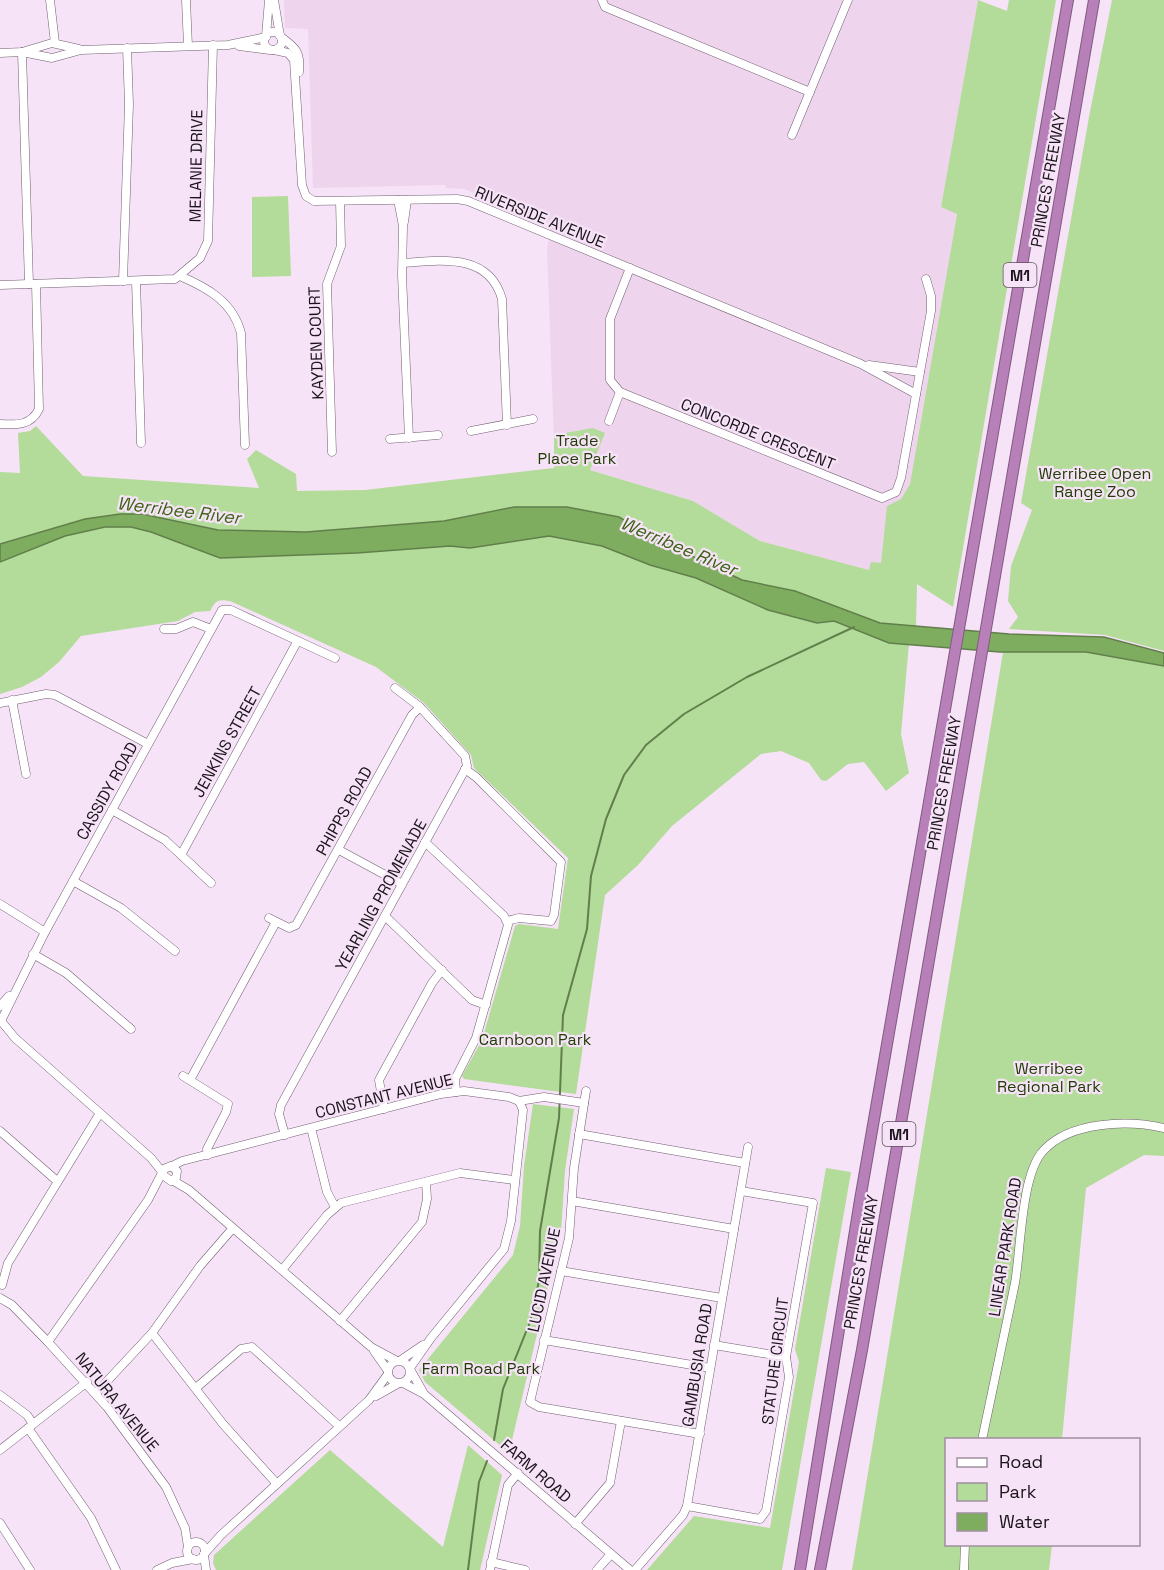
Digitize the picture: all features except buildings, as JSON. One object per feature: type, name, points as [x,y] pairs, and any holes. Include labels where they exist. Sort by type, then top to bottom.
[{"type":"highway","name":"PRINCES FREEWAY","points":[[800,1570],[860,1200],[1068,0]]},
{"type":"highway","name":"PRINCES FREEWAY","points":[[820,1570],[862,1350],[1094,0]]},
{"type":"street","points":[[47,57],[44,50],[51,44],[50,0]]},
{"type":"street","points":[[186,0],[188,46]]},
{"type":"street","points":[[269,0],[265,44],[272,50]]},
{"type":"street","points":[[22,52],[52,58],[81,50],[127,48],[228,45],[272,50],[281,45],[274,0]]},
{"type":"street","points":[[602,0],[605,7],[810,92]]},
{"type":"street","points":[[792,135],[848,0]]},
{"type":"street","points":[[228,45],[266,37],[274,33],[281,37]]},
{"type":"street","name":"RIVERSIDE AVENUE","points":[[281,37],[298,51],[301,58],[297,80]]},
{"type":"street","points":[[51,44],[60,51],[58,56]]},
{"type":"street","points":[[0,53],[22,52],[51,44],[81,50]]},
{"type":"street","name":"MELANIE DRIVE","points":[[180,276],[200,258],[208,241],[213,45]]},
{"type":"street","points":[[123,281],[129,104],[127,48]]},
{"type":"street","name":"RIVERSIDE AVENUE","points":[[272,50],[288,53],[294,60],[302,185],[306,196],[314,201],[457,199],[468,201],[861,364],[916,394]]},
{"type":"street","points":[[0,424],[25,423],[32,419],[39,409],[22,52]]},
{"type":"street","points":[[402,200],[409,438]]},
{"type":"street","name":"KAYDEN COURT","points":[[332,452],[327,284],[341,246],[340,201]]},
{"type":"street","points":[[403,262],[465,262],[483,270],[495,284],[502,299],[507,425]]},
{"type":"street","points":[[609,421],[620,392],[610,380],[609,326],[630,268]]},
{"type":"street","points":[[0,285],[136,281],[180,276],[211,291],[237,318],[241,333],[245,445]]},
{"type":"street","name":"CONCORDE CRESCENT","points":[[620,392],[882,498],[896,492],[899,485],[931,311],[931,296],[926,279]]},
{"type":"street","points":[[136,281],[141,443]]},
{"type":"street","name":"RIVERSIDE AVENUE","points":[[861,364],[920,372]]},
{"type":"street","points":[[471,431],[533,419]]},
{"type":"street","points":[[390,439],[438,435]]},
{"type":"street","name":"CASSIDY ROAD","points":[[0,1021],[33,954],[224,609],[297,642]]},
{"type":"street","points":[[164,629],[176,629],[193,622],[211,629]]},
{"type":"street","points":[[297,642],[335,658]]},
{"type":"street","name":"JENKINS STREET","points":[[181,855],[297,642]]},
{"type":"street","points":[[395,688],[420,707],[465,756],[468,762],[465,769],[476,777],[561,862],[554,915],[551,921],[519,918],[507,921]]},
{"type":"street","points":[[0,703],[46,694],[56,695],[148,744]]},
{"type":"street","points":[[12,700],[26,774]]},
{"type":"street","name":"PHIPPS ROAD","points":[[208,1155],[207,1149],[228,1104],[186,1078],[273,920],[293,928],[339,850],[412,716],[420,707]]},
{"type":"street","name":"YEARLING PROMENADE","points":[[285,1135],[279,1114],[281,1105],[465,769]]},
{"type":"street","points":[[112,810],[165,840],[211,883]]},
{"type":"street","points":[[425,842],[435,848],[507,921],[507,931],[476,1038],[457,1074],[456,1092]]},
{"type":"street","points":[[339,850],[402,884]]},
{"type":"street","points":[[73,881],[112,902],[175,951]]},
{"type":"street","points":[[0,904],[45,932]]},
{"type":"street","points":[[385,916],[472,1000],[486,1005]]},
{"type":"street","points":[[33,954],[66,973],[131,1029]]},
{"type":"street","points":[[384,1109],[379,1080],[432,983],[442,970]]},
{"type":"street","name":"CASSIDY ROAD","points":[[0,1006],[15,988]]},
{"type":"street","points":[[0,1021],[15,1038],[151,1158],[173,1173],[189,1190],[340,1321],[371,1347],[399,1360],[411,1370]]},
{"type":"street","points":[[0,1032],[15,1038]]},
{"type":"street","name":"LUCID AVENUE","points":[[586,1091],[579,1134],[569,1238],[530,1402],[539,1407],[621,1421]]},
{"type":"street","name":"CONSTANT AVENUE","points":[[153,1193],[173,1173],[192,1159],[456,1092],[509,1097],[519,1101],[534,1097],[584,1103]]},
{"type":"street","points":[[157,1570],[204,1554],[220,1535],[369,1400],[409,1379],[411,1370],[431,1338],[504,1249],[511,1221],[523,1110],[519,1101]]},
{"type":"street","points":[[0,1271],[8,1263],[100,1113]]},
{"type":"street","name":"LINEAR PARK ROAD","points":[[982,1438],[1018,1264],[1027,1191],[1035,1163],[1044,1150],[1056,1141],[1095,1127],[1125,1122],[1164,1128]]},
{"type":"street","points":[[311,1128],[327,1192],[335,1207]]},
{"type":"street","points":[[0,1131],[57,1181]]},
{"type":"street","points":[[579,1134],[746,1163]]},
{"type":"street","name":"GAMBUSIA ROAD","points":[[636,1570],[683,1515],[687,1506],[748,1147]]},
{"type":"street","points":[[151,1158],[166,1180],[173,1173]]},
{"type":"street","points":[[282,1270],[335,1207],[460,1173],[514,1180]]},
{"type":"street","points":[[48,1342],[153,1193],[163,1174]]},
{"type":"street","points":[[340,1321],[422,1222],[427,1199],[426,1182]]},
{"type":"street","name":"STATURE CIRCUIT","points":[[687,1506],[760,1518],[766,1510],[789,1377],[786,1357],[813,1203],[741,1191]]},
{"type":"street","points":[[572,1201],[734,1229]]},
{"type":"street","points":[[96,1393],[152,1333],[200,1266],[233,1228]]},
{"type":"street","points":[[1,1287],[8,1263]]},
{"type":"street","points":[[561,1271],[722,1298]]},
{"type":"street","name":"NATURA AVENUE","points":[[1,1287],[12,1305],[87,1382],[162,1479],[185,1528],[188,1548]]},
{"type":"street","name":"NATURA AVENUE","points":[[0,1298],[12,1305]]},
{"type":"street","points":[[152,1333],[226,1429],[277,1484]]},
{"type":"street","points":[[369,1400],[388,1373],[390,1364],[431,1338]]},
{"type":"street","points":[[544,1340],[710,1368]]},
{"type":"street","points":[[714,1345],[786,1357]]},
{"type":"street","points":[[196,1388],[241,1350],[252,1347],[339,1426]]},
{"type":"street","points":[[371,1347],[391,1380],[401,1383]]},
{"type":"street","name":"FARM ROAD","points":[[411,1370],[424,1394]]},
{"type":"street","points":[[0,1450],[87,1382]]},
{"type":"street","name":"FARM ROAD","points":[[401,1383],[424,1394],[630,1570]]},
{"type":"street","points":[[0,1395],[27,1415],[31,1426],[91,1518],[116,1570]]},
{"type":"street","points":[[575,1524],[610,1483],[621,1421],[700,1434]]},
{"type":"street","points":[[518,1473],[508,1485],[490,1566],[525,1570]]},
{"type":"street","points":[[0,1523],[30,1570]]},
{"type":"street","name":"NATURA AVENUE","points":[[185,1528],[198,1542]]},
{"type":"street","points":[[172,1563],[198,1542],[220,1535]]},
{"type":"street","points":[[198,1542],[204,1548],[205,1570]]},
{"type":"street","points":[[964,1570],[965,1546]]},
{"type":"street","points":[[188,1548],[193,1559],[205,1570]]},
{"type":"street","points":[[597,1570],[611,1554]]},
{"type":"shaded area","points":[[284,0],[978,0],[941,207],[957,213],[910,484],[901,499],[887,507],[881,563],[871,563],[869,570],[760,541],[693,501],[584,468],[555,468],[547,250],[551,224],[464,189],[446,188],[445,185],[313,188],[308,29],[285,28]]},
{"type":"green space","name":"Trade Place Park","points":[[978,0],[1007,11],[1009,0],[1056,0],[953,607],[917,584],[916,627],[880,623],[795,591],[743,580],[656,539],[619,517],[567,507],[514,507],[444,521],[306,532],[218,530],[142,514],[120,514],[85,519],[0,544],[0,472],[20,473],[18,433],[30,431],[36,426],[83,476],[259,488],[247,459],[256,450],[296,474],[297,491],[365,490],[554,468],[554,435],[593,428],[605,433],[590,470],[693,501],[760,541],[869,570],[871,562],[881,563],[887,506],[901,499],[910,484],[957,214],[941,207]]},
{"type":"green space","name":"Werribee Open Range Zoo","points":[[1112,0],[1164,0],[1164,651],[1105,635],[1009,629],[1018,617],[1008,601],[1011,566],[1032,510],[1021,503],[1089,117]]},
{"type":"green space","points":[[288,196],[291,276],[252,277],[252,197]]},
{"type":"green space","name":"Carnboon Park","points":[[105,527],[131,527],[151,532],[220,558],[450,546],[470,548],[549,536],[602,546],[650,565],[696,578],[768,610],[817,623],[834,621],[889,643],[909,643],[901,734],[909,773],[886,791],[864,762],[848,764],[826,781],[821,780],[809,763],[781,751],[761,754],[672,826],[638,865],[605,895],[576,1094],[464,1079],[462,1076],[482,1040],[515,926],[519,924],[558,929],[568,858],[474,768],[471,755],[424,703],[376,667],[230,601],[218,601],[210,611],[195,612],[178,621],[81,636],[59,662],[41,677],[22,687],[0,694],[0,562],[65,536]]},
{"type":"green space","name":"Werribee Regional Park","points":[[1003,652],[1086,652],[1164,666],[1164,1156],[1144,1155],[1086,1188],[1062,1438],[945,1438],[945,1546],[1052,1546],[1049,1570],[852,1570]]},
{"type":"green space","name":"Farm Road Park","points":[[533,1104],[574,1109],[565,1171],[561,1232],[509,1453],[425,1382],[419,1370],[513,1255],[520,1226],[524,1166]]},
{"type":"green space","points":[[826,1168],[851,1172],[782,1570],[647,1570],[694,1516],[770,1528],[799,1362],[795,1349]]},
{"type":"green space","points":[[468,1445],[502,1475],[480,1570],[216,1570],[213,1563],[214,1555],[330,1450],[443,1547]]},
{"type":"water","name":"Werribee River","points":[[514,507],[567,507],[619,517],[656,539],[742,580],[795,591],[880,623],[1009,634],[1104,637],[1164,653],[1164,666],[1086,652],[1000,652],[889,643],[834,621],[817,623],[768,610],[696,578],[650,565],[602,546],[549,536],[470,548],[450,546],[357,553],[220,558],[151,532],[131,527],[105,527],[65,536],[0,562],[0,544],[85,519],[120,514],[142,514],[218,530],[306,532],[444,521]]},
{"type":"waterway","points":[[494,1440],[503,1389],[530,1322],[539,1281],[540,1231],[559,1118],[563,1015],[587,929],[591,876],[606,819],[624,775],[646,745],[684,714],[747,677],[854,627]]},
{"type":"waterway","points":[[468,1570],[479,1482],[487,1461]]}]
